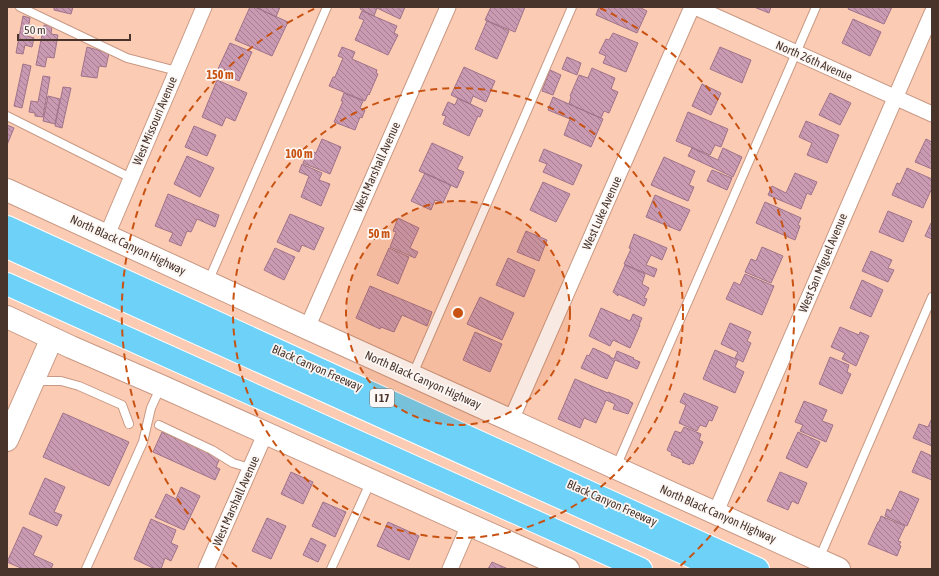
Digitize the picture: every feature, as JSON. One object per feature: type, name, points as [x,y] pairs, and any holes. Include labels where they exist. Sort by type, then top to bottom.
[{"type":"highway","name":"Black Canyon Freeway","points":[[7,227],[758,569]]},
{"type":"highway","points":[[7,247],[719,569]]},
{"type":"highway","points":[[7,261],[686,569]]},
{"type":"highway","points":[[7,284],[641,569]]},
{"type":"main road","name":"North Black Canyon Highway","points":[[7,190],[715,514],[839,569]]},
{"type":"main road","points":[[7,318],[266,432],[568,569]]},
{"type":"main road","points":[[7,440],[52,338]]},
{"type":"street","name":"West Missouri Avenue","points":[[107,235],[204,7]]},
{"type":"street","name":"West Marshall Avenue","points":[[307,328],[448,7]]},
{"type":"street","name":"West Luke Avenue","points":[[511,420],[692,7]]},
{"type":"street","name":"North 26th Avenue","points":[[695,7],[932,114]]},
{"type":"street","name":"West San Miguel Avenue","points":[[715,514],[932,13]]},
{"type":"street","name":"West Marshall Avenue","points":[[206,569],[266,432]]},
{"type":"street","points":[[450,569],[469,524]]},
{"type":"lane","points":[[20,7],[127,58],[177,71]]},
{"type":"lane","points":[[208,282],[327,7]]},
{"type":"lane","points":[[413,375],[572,7]]},
{"type":"lane","points":[[615,467],[816,7]]},
{"type":"lane","points":[[7,116],[131,178]]},
{"type":"lane","points":[[819,560],[932,297]]},
{"type":"lane","points":[[33,380],[61,381],[79,386],[122,405],[129,424]]},
{"type":"lane","points":[[86,569],[143,442],[151,408],[161,386]]},
{"type":"lane","points":[[159,425],[212,450],[234,463],[250,468]]},
{"type":"lane","points":[[331,569],[372,480]]},
{"type":"building","points":[[54,7],[73,7],[71,14],[54,10]]},
{"type":"building","points":[[250,7],[255,7],[288,22],[272,56],[235,40]]},
{"type":"building","points":[[255,7],[280,7],[276,17]]},
{"type":"building","points":[[361,7],[405,7],[400,19],[377,8],[374,16],[360,9]]},
{"type":"building","points":[[491,7],[525,7],[515,32],[485,20]]},
{"type":"building","points":[[599,7],[639,7],[647,11],[637,33],[596,15]]},
{"type":"building","points":[[754,7],[771,7],[769,13]]},
{"type":"building","points":[[849,7],[892,7],[884,24],[848,9]]},
{"type":"building","points":[[362,11],[397,26],[394,33],[398,35],[388,55],[355,40],[364,20],[359,18]]},
{"type":"building","points":[[23,16],[30,18],[27,36],[34,38],[32,47],[25,45],[23,54],[16,53]]},
{"type":"building","points":[[853,19],[881,32],[870,56],[842,43]]},
{"type":"building","points":[[487,21],[509,31],[497,59],[475,49]]},
{"type":"building","points":[[44,25],[52,26],[51,34],[58,35],[54,58],[47,57],[45,67],[36,65]]},
{"type":"building","points":[[613,33],[638,43],[626,72],[603,63],[606,56],[599,53],[606,39],[609,40]]},
{"type":"building","points":[[230,43],[252,52],[239,81],[217,71]]},
{"type":"building","points":[[87,47],[109,53],[106,67],[99,66],[97,78],[81,76]]},
{"type":"building","points":[[342,47],[355,52],[352,59],[377,70],[376,73],[378,74],[365,101],[329,86],[333,77],[335,77],[343,58],[338,56]]},
{"type":"building","points":[[720,47],[751,60],[742,83],[710,69]]},
{"type":"building","points":[[567,57],[581,63],[577,75],[562,69]]},
{"type":"building","points":[[23,64],[31,66],[22,108],[14,106]]},
{"type":"building","points":[[464,67],[495,81],[486,102],[473,96],[470,104],[451,95]]},
{"type":"building","points":[[592,68],[615,78],[611,89],[618,92],[609,113],[604,111],[601,118],[569,104],[570,96],[579,75],[588,78]]},
{"type":"building","points":[[550,70],[561,75],[553,95],[542,91]]},
{"type":"building","points":[[43,76],[50,77],[43,117],[35,116],[35,113],[29,112],[31,101],[38,102]]},
{"type":"building","points":[[217,80],[247,93],[235,121],[226,117],[222,126],[202,117]]},
{"type":"building","points":[[702,84],[721,93],[711,115],[692,106]]},
{"type":"building","points":[[63,87],[71,88],[62,128],[55,126]]},
{"type":"building","points":[[344,93],[363,101],[360,108],[365,110],[362,118],[360,117],[355,130],[334,122],[343,101],[341,101]]},
{"type":"building","points":[[830,93],[851,103],[840,125],[819,115]]},
{"type":"building","points":[[48,96],[60,99],[55,124],[43,121]]},
{"type":"building","points":[[553,97],[603,119],[591,147],[564,135],[570,119],[548,110]]},
{"type":"building","points":[[458,98],[483,110],[480,117],[478,116],[469,136],[443,124],[446,116],[442,115],[448,102],[455,105]]},
{"type":"building","points":[[688,112],[728,129],[721,147],[715,145],[710,155],[676,141]]},
{"type":"building","points":[[806,121],[839,135],[827,163],[807,155],[812,143],[799,137]]},
{"type":"building","points":[[7,125],[14,128],[7,145]]},
{"type":"building","points":[[194,126],[216,135],[207,156],[185,147]]},
{"type":"building","points":[[322,139],[341,147],[330,174],[303,163],[309,150],[316,153]]},
{"type":"building","points":[[926,139],[932,142],[932,169],[915,162]]},
{"type":"building","points":[[432,143],[463,157],[457,169],[464,172],[457,188],[419,171]]},
{"type":"building","points":[[692,148],[718,160],[723,148],[742,157],[733,177],[688,156]]},
{"type":"building","points":[[544,149],[582,165],[573,185],[543,172],[547,164],[539,161]]},
{"type":"building","points":[[187,156],[214,168],[200,197],[174,184]]},
{"type":"building","points":[[664,157],[695,171],[689,185],[694,187],[688,201],[651,185]]},
{"type":"building","points":[[302,164],[322,173],[319,180],[330,184],[321,206],[301,197],[309,176],[299,172]]},
{"type":"building","points":[[907,168],[932,179],[932,188],[923,208],[892,195],[897,183],[900,184]]},
{"type":"building","points":[[712,170],[732,178],[727,190],[707,181]]},
{"type":"building","points":[[425,173],[451,185],[443,203],[435,200],[431,210],[411,201]]},
{"type":"building","points":[[795,173],[817,182],[811,195],[807,193],[801,209],[768,195],[772,186],[786,193]]},
{"type":"building","points":[[543,182],[570,194],[556,222],[530,210]]},
{"type":"building","points":[[168,194],[219,215],[215,227],[197,219],[191,232],[187,231],[181,246],[169,241],[173,233],[155,226]]},
{"type":"building","points":[[655,195],[690,210],[680,231],[646,217]]},
{"type":"building","points":[[765,202],[801,218],[795,240],[756,223]]},
{"type":"building","points":[[888,211],[912,221],[903,242],[879,232]]},
{"type":"building","points":[[290,214],[324,228],[314,250],[302,245],[299,252],[277,242]]},
{"type":"building","points":[[398,218],[419,228],[410,248],[418,252],[415,258],[390,247],[396,232],[393,231]]},
{"type":"building","points":[[932,223],[932,239],[925,236]]},
{"type":"building","points":[[526,231],[547,240],[539,261],[517,252]]},
{"type":"building","points":[[634,234],[667,248],[662,260],[651,255],[646,265],[657,269],[654,277],[624,264],[631,249],[629,248]]},
{"type":"building","points":[[762,247],[783,256],[771,283],[745,272],[751,259],[756,261]]},
{"type":"building","points":[[275,248],[295,257],[284,280],[264,270]]},
{"type":"building","points":[[389,248],[409,257],[398,284],[377,275]]},
{"type":"building","points":[[871,251],[892,260],[888,268],[894,270],[888,282],[862,271]]},
{"type":"building","points":[[508,258],[535,270],[524,297],[496,285]]},
{"type":"building","points":[[625,265],[645,274],[642,284],[649,288],[644,298],[647,299],[644,306],[618,294],[618,296],[613,292]]},
{"type":"building","points":[[745,274],[774,286],[762,315],[726,299],[734,282],[740,285]]},
{"type":"building","points":[[862,280],[883,290],[871,317],[850,308]]},
{"type":"building","points":[[370,286],[432,312],[427,326],[402,315],[394,332],[381,327],[380,329],[356,318]]},
{"type":"building","points":[[480,297],[514,313],[502,340],[467,324]]},
{"type":"building","points":[[601,308],[630,321],[633,314],[642,318],[630,348],[613,340],[610,346],[589,336]]},
{"type":"building","points":[[730,323],[751,332],[747,341],[751,343],[743,362],[735,358],[738,352],[721,344]]},
{"type":"building","points":[[840,327],[859,335],[860,332],[869,336],[856,366],[842,359],[845,353],[831,347]]},
{"type":"building","points":[[475,332],[502,344],[490,372],[463,360]]},
{"type":"building","points":[[593,348],[614,359],[617,351],[640,362],[637,369],[615,360],[607,379],[581,368],[587,355],[589,356]]},
{"type":"building","points":[[715,350],[738,360],[735,367],[744,372],[735,393],[703,379]]},
{"type":"building","points":[[830,357],[849,365],[847,372],[851,374],[842,394],[819,384]]},
{"type":"building","points":[[575,379],[629,400],[633,403],[628,414],[613,409],[615,404],[606,400],[596,423],[584,418],[580,428],[558,419]]},
{"type":"building","points":[[684,393],[718,407],[712,421],[709,420],[706,427],[700,425],[697,431],[679,423],[686,405],[680,402]]},
{"type":"building","points":[[804,401],[827,410],[822,421],[833,425],[826,442],[800,431],[803,425],[795,422]]},
{"type":"building","points":[[63,413],[129,442],[109,486],[43,457]]},
{"type":"building","points":[[932,418],[932,446],[913,438],[919,424],[928,427]]},
{"type":"building","points":[[684,427],[701,434],[699,440],[703,442],[693,464],[690,463],[690,465],[671,455],[672,453],[667,450],[675,431],[681,433]]},
{"type":"building","points":[[162,432],[220,458],[216,467],[220,469],[215,480],[153,452]]},
{"type":"building","points":[[798,432],[820,442],[807,468],[786,458]]},
{"type":"building","points":[[921,451],[932,456],[932,480],[912,472]]},
{"type":"building","points":[[291,472],[313,482],[303,504],[281,494]]},
{"type":"building","points":[[780,472],[807,483],[798,504],[792,501],[788,510],[767,501]]},
{"type":"building","points":[[45,478],[65,487],[54,512],[62,515],[57,526],[29,514]]},
{"type":"building","points":[[181,487],[200,496],[184,530],[155,517],[166,494],[176,499]]},
{"type":"building","points":[[900,491],[919,499],[907,526],[885,516],[887,509],[891,511]]},
{"type":"building","points":[[323,502],[346,512],[335,537],[312,526]]},
{"type":"building","points":[[881,516],[905,526],[898,541],[901,542],[899,545],[901,546],[897,556],[868,544]]},
{"type":"building","points":[[267,518],[286,526],[271,559],[252,551]]},
{"type":"building","points":[[151,519],[176,530],[171,543],[178,546],[171,561],[165,558],[161,569],[155,569],[134,559]]},
{"type":"building","points":[[388,522],[419,536],[409,560],[377,546]]},
{"type":"building","points":[[23,527],[42,536],[33,555],[53,564],[51,569],[23,569],[7,562]]},
{"type":"building","points":[[311,538],[326,545],[318,562],[303,555]]},
{"type":"building","points":[[492,562],[508,569],[488,569]]}]
